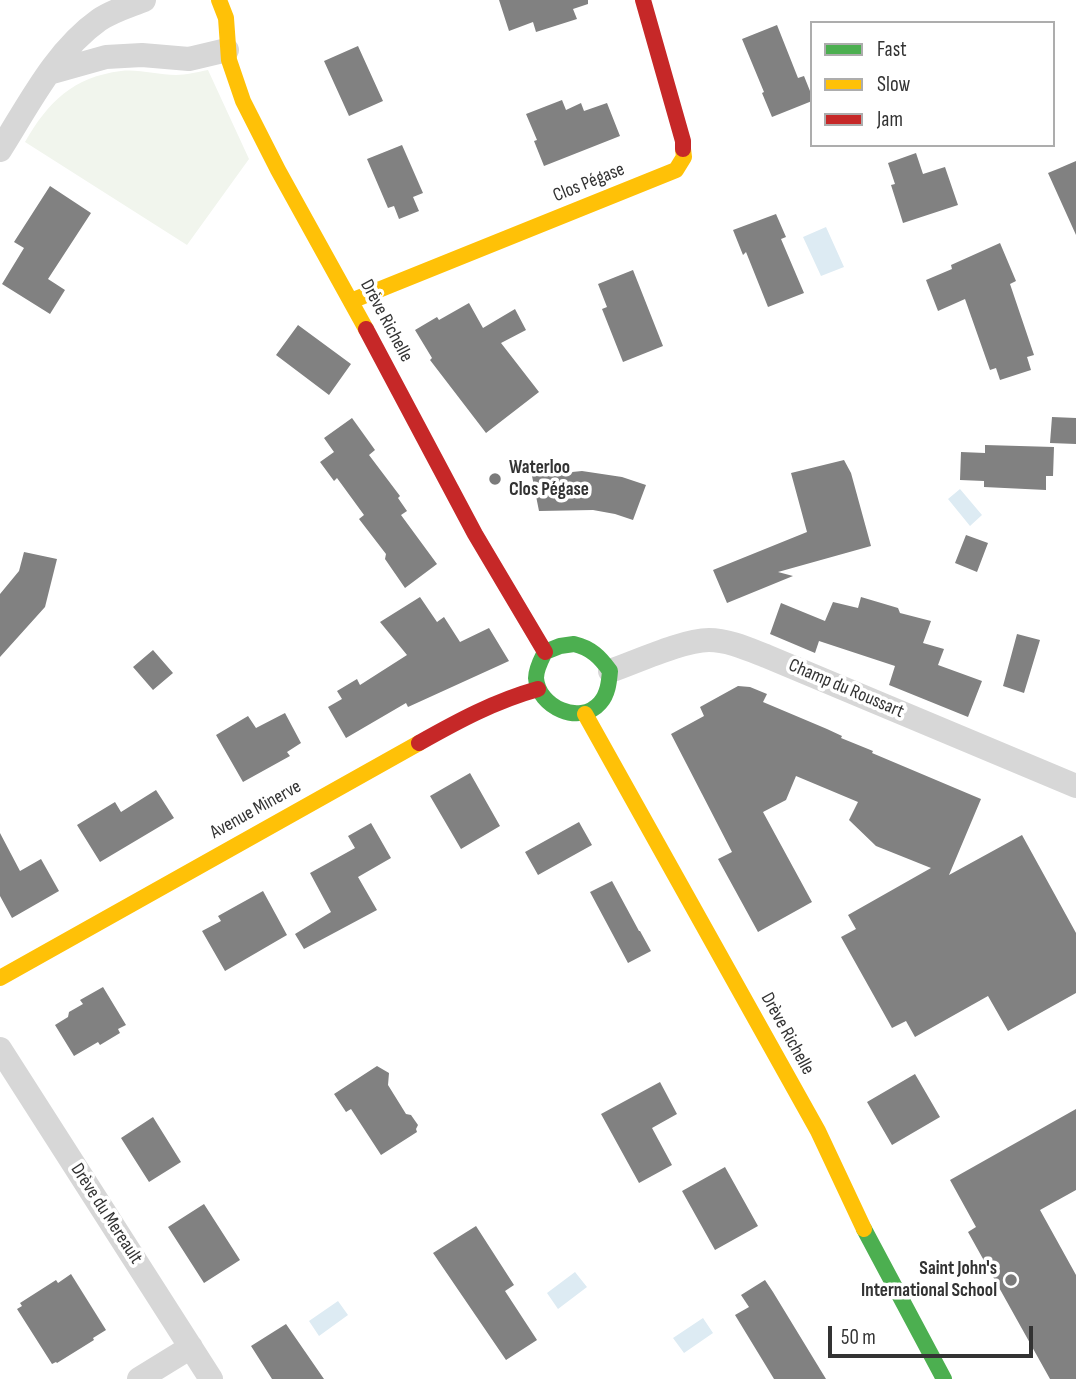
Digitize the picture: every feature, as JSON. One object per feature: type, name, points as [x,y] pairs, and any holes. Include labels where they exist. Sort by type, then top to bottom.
[{"type":"street","points":[[0,150],[49,73],[71,44],[100,19],[144,0]]},
{"type":"street","name":"Drève Richelle","points":[[219,0],[225,8],[227,50],[236,85],[251,117],[497,575],[545,652]]},
{"type":"street","name":"Clos Pégase","points":[[351,301],[676,170],[684,157],[683,141],[642,0]]},
{"type":"street","points":[[49,73],[106,57],[142,55],[189,59],[227,50]]},
{"type":"street","name":"Champ du Roussart","points":[[610,671],[685,645],[707,640],[728,643],[766,656],[1076,786]]},
{"type":"street","points":[[574,644],[586,646],[596,653],[610,671],[609,684],[598,706],[585,714],[568,713],[551,704],[538,689],[536,679],[537,668],[545,652],[574,644]]},
{"type":"street","name":"Avenue Minerve","points":[[0,978],[471,714],[512,696],[538,689]]},
{"type":"street","name":"Drève Richelle","points":[[585,714],[818,1131],[860,1222],[944,1379]]},
{"type":"street","name":"Drève du Mereault","points":[[0,1049],[211,1379]]},
{"type":"street","points":[[139,1379],[191,1347]]},
{"type":"shaded area","points":[[208,70],[249,159],[187,245],[25,142],[53,104],[89,79],[121,71],[176,75]]},
{"type":"shaded area","points":[[826,227],[844,267],[821,276],[803,237]]},
{"type":"shaded area","points":[[960,489],[982,515],[970,526],[948,499]]},
{"type":"shaded area","points":[[575,1272],[587,1287],[558,1309],[547,1293]]},
{"type":"shaded area","points":[[338,1301],[348,1315],[319,1336],[309,1321]]},
{"type":"shaded area","points":[[703,1318],[713,1333],[684,1353],[673,1338]]},
{"type":"building","points":[[499,0],[588,0],[588,4],[573,9],[577,19],[536,32],[533,22],[509,31]]},
{"type":"building","points":[[777,25],[798,78],[804,76],[810,91],[810,102],[772,117],[742,39]]},
{"type":"building","points":[[358,46],[383,101],[349,116],[324,61]]},
{"type":"building","points":[[562,100],[566,110],[581,103],[584,111],[607,103],[620,136],[544,166],[526,114]]},
{"type":"building","points":[[402,145],[423,193],[413,197],[419,211],[399,219],[394,206],[388,208],[367,159]]},
{"type":"building","points":[[916,153],[923,174],[945,167],[958,205],[903,223],[891,185],[895,184],[888,163]]},
{"type":"building","points":[[1076,161],[1076,235],[1048,173]]},
{"type":"building","points":[[50,186],[91,213],[48,279],[65,290],[50,314],[2,284],[24,248],[14,242]]},
{"type":"building","points":[[776,214],[786,237],[781,239],[804,293],[768,307],[746,252],[743,255],[733,230]]},
{"type":"building","points":[[1000,243],[1016,281],[1010,284],[1034,355],[1027,357],[1031,370],[1000,380],[996,368],[990,370],[965,299],[938,311],[926,280],[952,269],[951,265]]},
{"type":"building","points":[[633,270],[663,346],[623,362],[602,309],[607,307],[598,284]]},
{"type":"building","points":[[469,303],[483,328],[515,309],[526,330],[501,343],[539,392],[486,433],[430,360],[432,358],[415,330]]},
{"type":"building","points":[[298,325],[351,364],[329,395],[276,355]]},
{"type":"building","points":[[1052,417],[1076,418],[1076,444],[1050,443]]},
{"type":"building","points":[[352,418],[375,450],[369,455],[400,496],[398,498],[407,511],[401,515],[437,564],[405,588],[385,559],[386,554],[359,519],[364,515],[337,478],[334,481],[320,462],[334,452],[324,438]]},
{"type":"building","points":[[985,445],[1054,447],[1053,476],[1046,476],[1046,490],[984,487],[984,481],[960,480],[961,452],[985,453]]},
{"type":"building","points":[[844,460],[851,473],[871,546],[778,572],[793,576],[727,603],[713,570],[807,532],[791,473]]},
{"type":"building","points":[[582,471],[622,477],[646,485],[633,520],[593,510],[539,511],[532,476]]},
{"type":"building","points":[[966,535],[988,543],[977,572],[955,563]]},
{"type":"building","points":[[24,552],[57,559],[45,607],[0,657],[0,594],[19,571]]},
{"type":"building","points":[[420,597],[437,622],[444,617],[460,642],[489,628],[509,661],[408,707],[406,703],[346,738],[328,707],[342,699],[337,691],[357,679],[360,685],[407,655],[380,622]]},
{"type":"building","points":[[861,597],[898,608],[900,613],[931,621],[923,643],[944,649],[938,665],[982,681],[968,717],[889,685],[895,666],[819,641],[815,653],[770,634],[781,603],[825,621],[833,602],[858,608]]},
{"type":"building","points":[[1017,634],[1040,640],[1024,693],[1003,686]]},
{"type":"building","points":[[153,650],[173,673],[153,690],[133,667]]},
{"type":"building","points":[[738,686],[750,687],[767,694],[763,702],[842,736],[841,738],[873,751],[872,753],[981,799],[949,875],[1022,835],[1076,933],[1076,993],[1008,1031],[988,996],[915,1037],[906,1021],[892,1028],[841,937],[856,929],[848,915],[931,868],[876,846],[849,820],[858,802],[796,776],[786,800],[763,812],[812,902],[758,932],[718,859],[732,852],[671,734],[704,716],[700,707]]},
{"type":"building","points":[[285,713],[301,743],[287,752],[290,756],[243,782],[216,735],[248,716],[256,728]]},
{"type":"building","points":[[470,773],[500,826],[461,849],[430,796]]},
{"type":"building","points":[[156,790],[174,818],[100,862],[77,825],[115,802],[121,812]]},
{"type":"building","points":[[579,822],[592,845],[538,875],[525,852]]},
{"type":"building","points":[[371,823],[391,858],[358,877],[377,910],[304,949],[295,934],[331,912],[310,873],[355,848],[348,836]]},
{"type":"building","points":[[0,833],[20,871],[41,859],[59,891],[12,918],[0,896]]},
{"type":"building","points":[[612,881],[651,951],[628,963],[590,892]]},
{"type":"building","points":[[263,891],[287,935],[225,971],[202,931],[221,921],[218,916]]},
{"type":"building","points":[[103,987],[126,1025],[118,1029],[120,1033],[100,1045],[98,1042],[74,1056],[55,1025],[83,1004],[80,1000]]},
{"type":"building","points":[[377,1066],[389,1073],[388,1085],[406,1114],[411,1115],[418,1125],[417,1132],[381,1155],[351,1109],[346,1112],[334,1094]]},
{"type":"building","points":[[915,1074],[940,1117],[892,1145],[867,1102]]},
{"type":"building","points":[[660,1082],[677,1114],[652,1128],[672,1165],[639,1183],[601,1114]]},
{"type":"building","points":[[1076,1109],[1076,1190],[1040,1210],[1076,1275],[1076,1379],[1050,1379],[968,1232],[976,1227],[950,1180]]},
{"type":"building","points":[[153,1117],[181,1162],[149,1182],[121,1138]]},
{"type":"building","points":[[725,1167],[758,1226],[715,1250],[682,1191]]},
{"type":"building","points":[[204,1204],[240,1260],[204,1283],[168,1227]]},
{"type":"building","points":[[476,1226],[514,1285],[505,1291],[537,1340],[506,1360],[433,1253]]},
{"type":"building","points":[[71,1274],[106,1330],[52,1364],[17,1309],[22,1306],[20,1303],[56,1280],[58,1283]]},
{"type":"building","points":[[765,1280],[826,1379],[774,1379],[735,1315],[749,1307],[741,1295]]},
{"type":"building","points":[[286,1324],[324,1379],[272,1379],[251,1346]]},
{"type":"traffic: fast","points":[[574,644],[595,654],[610,671],[608,688],[603,699],[592,710],[582,713],[571,713],[552,705],[544,697],[536,678],[545,652],[574,644]]},
{"type":"traffic: fast","points":[[864,1229],[944,1379]]},
{"type":"traffic: slow","points":[[219,0],[226,18],[229,60],[243,101],[366,329]]},
{"type":"traffic: slow","points":[[351,301],[676,170],[684,157],[683,149]]},
{"type":"traffic: slow","points":[[585,714],[818,1131],[864,1229]]},
{"type":"traffic: slow","points":[[0,978],[419,743]]},
{"type":"traffic: jam","points":[[643,0],[683,149]]},
{"type":"traffic: jam","points":[[366,329],[475,534],[545,652]]},
{"type":"traffic: jam","points":[[419,743],[462,719],[538,689]]},
{"type":"place","name":"Waterloo Clos Pégase","points":[[495,479]]},
{"type":"place","name":"Saint John's International School","points":[[1011,1280]]}]
